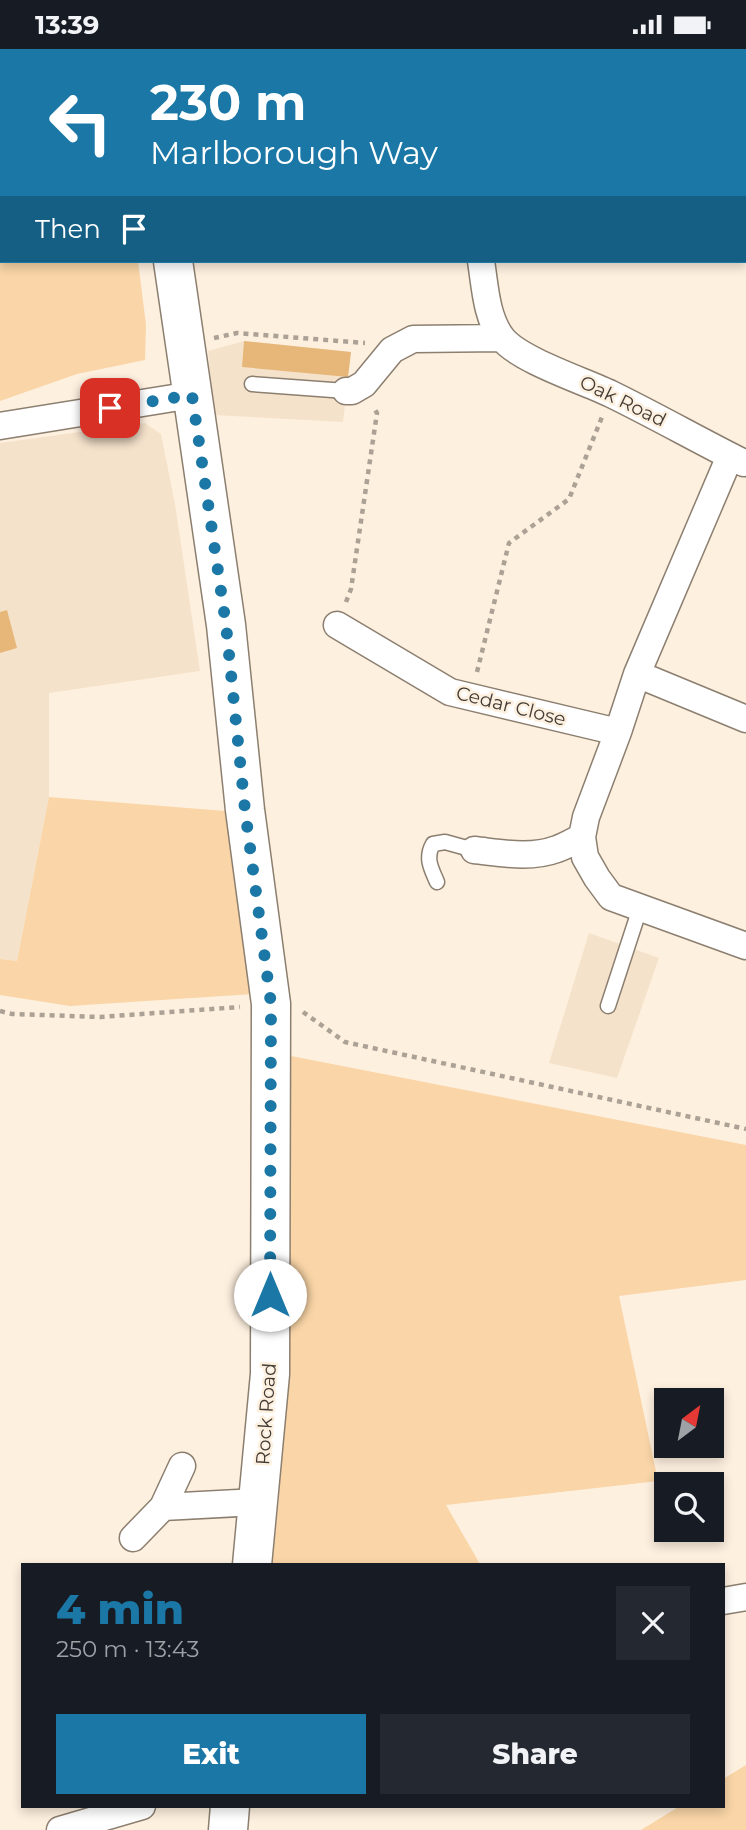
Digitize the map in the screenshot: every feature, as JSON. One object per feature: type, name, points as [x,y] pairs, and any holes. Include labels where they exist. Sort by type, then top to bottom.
[{"type":"street","name":"Rock Road","points":[[173,263],[226,625],[245,810],[271,1004],[270,1374],[253,1563]]},
{"type":"street","points":[[355,388],[392,350],[413,339],[502,338],[491,314],[481,263]]},
{"type":"street","name":"Oak Road","points":[[502,338],[528,357],[611,394],[738,460]]},
{"type":"street","points":[[0,426],[192,395]]},
{"type":"street","points":[[738,460],[637,674],[586,817],[582,837],[585,857],[611,897],[746,946]]},
{"type":"street","name":"Cedar Close","points":[[337,625],[450,692],[618,732]]},
{"type":"street","points":[[637,674],[746,719]]},
{"type":"street","points":[[474,850],[519,856],[558,849],[582,837]]},
{"type":"street","points":[[133,1538],[163,1507],[182,1467]]},
{"type":"street","points":[[163,1507],[258,1502]]},
{"type":"street","points":[[725,1601],[746,1597]]},
{"type":"street","points":[[60,1830],[135,1808]]},
{"type":"street","points":[[228,1830],[230,1808]]},
{"type":"lane","points":[[252,384],[355,388]]},
{"type":"lane","points":[[437,882],[428,863],[428,852],[433,844],[445,842],[474,850]]},
{"type":"lane","points":[[608,1006],[640,908]]},
{"type":"path","points":[[184,344],[237,333],[383,344],[392,350]]},
{"type":"path","points":[[337,625],[351,589],[377,413],[355,388]]},
{"type":"path","points":[[471,697],[509,543],[569,499],[611,394]]},
{"type":"path","points":[[0,1011],[12,1014],[100,1017],[271,1004],[301,1011],[345,1042],[746,1129]]},
{"type":"shaded area","points":[[0,263],[138,263],[146,325],[145,360],[77,374],[0,401]]},
{"type":"shaded area","points":[[244,341],[351,352],[343,422],[214,415],[208,351]]},
{"type":"shaded area","points":[[145,423],[161,434],[175,504],[200,671],[49,693],[49,797],[17,961],[0,959],[0,443]]},
{"type":"shaded area","points":[[49,797],[225,811],[253,994],[70,1006],[0,995],[0,959],[17,961]]},
{"type":"shaded area","points":[[589,933],[659,958],[617,1078],[549,1063]]},
{"type":"shaded area","points":[[291,1056],[746,1145],[746,1280],[619,1296],[656,1472],[654,1481],[446,1505],[479,1563],[272,1563],[279,1499]]},
{"type":"shaded area","points":[[746,1765],[746,1830],[641,1830],[677,1808],[725,1808],[725,1778]]},
{"type":"building","points":[[244,341],[351,352],[348,377],[242,367]]},
{"type":"building","points":[[7,610],[17,648],[0,653],[0,612]]},
{"type":"route","points":[[110,408],[192,395],[226,625],[245,810],[271,1004],[270,1295]]}]
